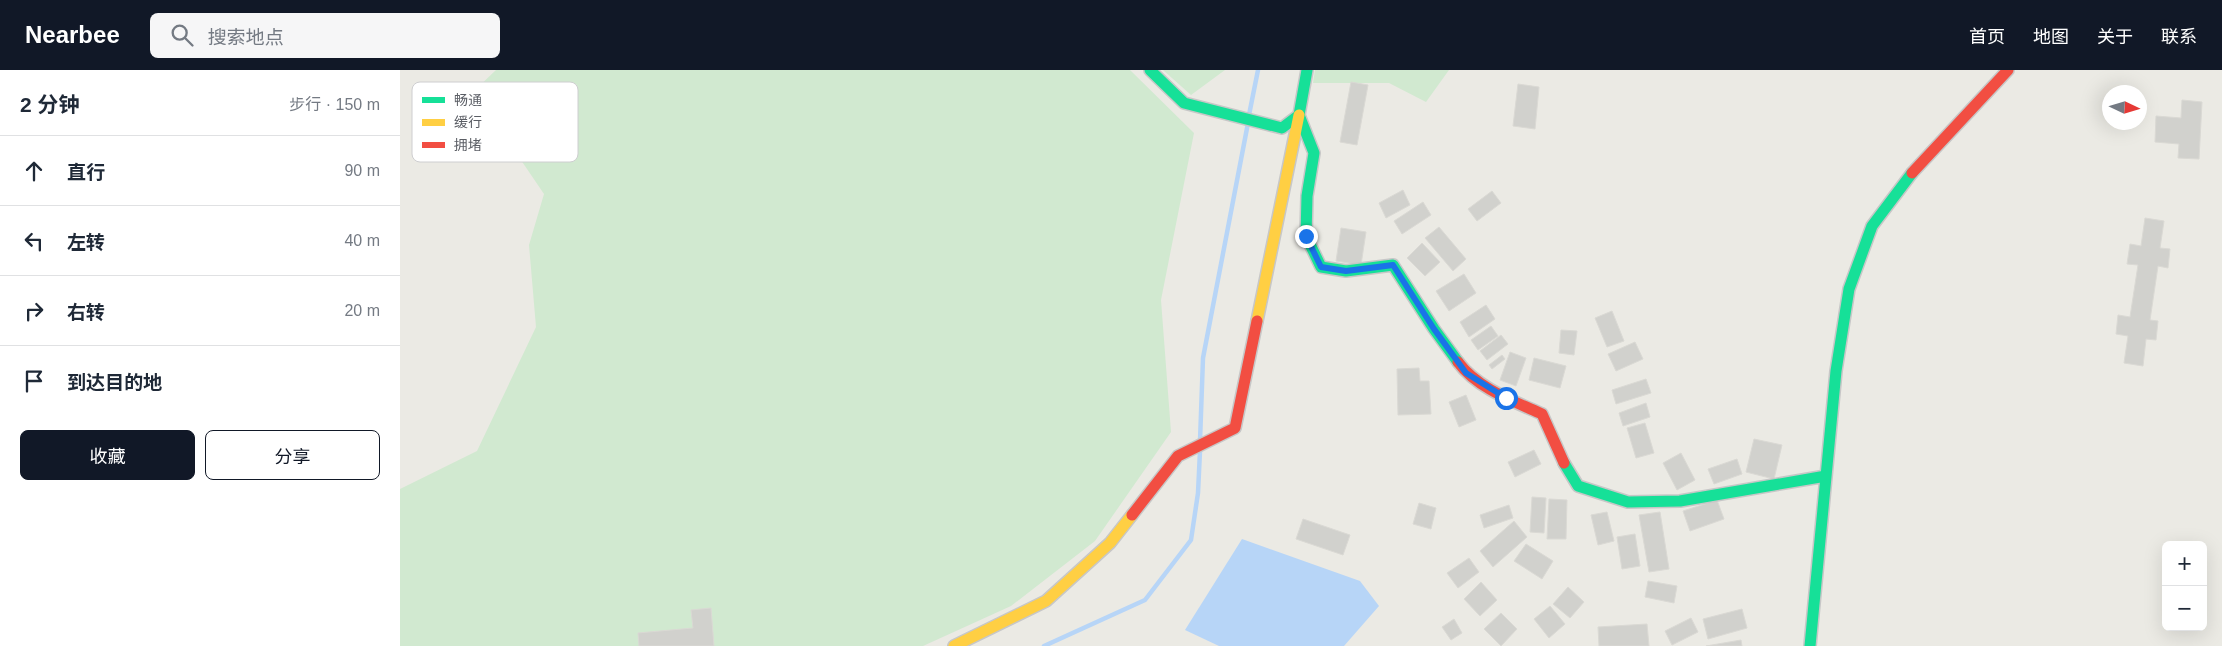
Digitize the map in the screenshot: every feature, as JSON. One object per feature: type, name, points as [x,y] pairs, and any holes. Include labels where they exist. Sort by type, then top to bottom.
[{"type":"street","points":[[1150,70],[1184,103],[1282,128],[1299,116]]},
{"type":"street","points":[[954,646],[1046,601],[1110,544],[1178,456],[1235,428],[1307,70]]},
{"type":"street","points":[[1810,646],[1836,371],[1849,289],[1872,226],[1907,179],[2008,70]]},
{"type":"street","points":[[1299,116],[1314,153],[1307,196],[1306,236],[1321,267],[1346,271],[1393,265],[1434,329],[1466,373],[1506,398],[1542,414],[1564,462],[1578,486],[1628,502],[1680,501],[1826,476]]},
{"type":"green space","points":[[496,70],[1130,70],[1194,133],[1161,300],[1171,432],[1095,541],[1011,606],[923,646],[400,646],[400,489],[477,451],[536,327],[529,245],[544,194],[522,162],[578,162],[578,82],[483,82]]},
{"type":"green space","points":[[1163,70],[1225,70],[1191,95]]},
{"type":"green space","points":[[1315,70],[1449,70],[1426,102],[1389,83],[1313,83]]},
{"type":"water","points":[[1242,539],[1360,581],[1379,606],[1344,646],[1219,646],[1185,630]]},
{"type":"building","points":[[1351,82],[1368,85],[1357,145],[1340,142]]},
{"type":"building","points":[[1518,84],[1539,87],[1535,129],[1513,126]]},
{"type":"building","points":[[2182,100],[2202,102],[2199,159],[2178,158],[2179,144],[2155,142],[2156,116],[2181,118]]},
{"type":"building","points":[[1403,190],[1410,205],[1386,218],[1379,203]]},
{"type":"building","points":[[1492,191],[1501,203],[1477,221],[1468,209]]},
{"type":"building","points":[[1423,202],[1431,215],[1402,234],[1394,221]]},
{"type":"building","points":[[2145,218],[2164,221],[2160,248],[2170,249],[2168,268],[2158,266],[2150,320],[2158,321],[2156,340],[2146,339],[2143,366],[2124,363],[2128,336],[2116,334],[2118,315],[2130,317],[2138,265],[2127,264],[2130,244],[2141,246]]},
{"type":"building","points":[[1439,227],[1466,259],[1453,271],[1425,238]]},
{"type":"building","points":[[1341,228],[1366,232],[1361,265],[1336,261]]},
{"type":"building","points":[[1422,243],[1440,262],[1425,276],[1407,258]]},
{"type":"building","points":[[1464,274],[1476,293],[1449,311],[1436,291]]},
{"type":"building","points":[[1486,305],[1495,319],[1469,337],[1460,322]]},
{"type":"building","points":[[1612,311],[1624,341],[1607,347],[1595,318]]},
{"type":"building","points":[[1491,326],[1498,336],[1478,350],[1471,340]]},
{"type":"building","points":[[1561,330],[1577,331],[1574,355],[1559,353]]},
{"type":"building","points":[[1501,335],[1508,344],[1487,360],[1480,351]]},
{"type":"building","points":[[1635,342],[1643,359],[1616,371],[1608,354]]},
{"type":"building","points":[[1510,352],[1526,358],[1516,386],[1500,380]]},
{"type":"building","points":[[1502,355],[1505,359],[1492,369],[1489,365]]},
{"type":"building","points":[[1534,358],[1566,366],[1560,388],[1529,380]]},
{"type":"building","points":[[1419,368],[1420,381],[1429,381],[1431,414],[1398,415],[1397,369]]},
{"type":"building","points":[[1646,379],[1651,393],[1616,404],[1612,390]]},
{"type":"building","points":[[1466,395],[1476,420],[1459,427],[1449,402]]},
{"type":"building","points":[[1646,403],[1650,417],[1623,426],[1619,413]]},
{"type":"building","points":[[1645,423],[1654,453],[1636,458],[1627,428]]},
{"type":"building","points":[[1754,439],[1782,445],[1774,479],[1746,472]]},
{"type":"building","points":[[1534,450],[1541,464],[1515,477],[1508,462]]},
{"type":"building","points":[[1681,453],[1695,480],[1677,490],[1663,463]]},
{"type":"building","points":[[1737,459],[1742,474],[1714,484],[1708,469]]},
{"type":"building","points":[[1532,497],[1546,498],[1544,533],[1530,532]]},
{"type":"building","points":[[1549,499],[1567,500],[1566,539],[1547,539]]},
{"type":"building","points":[[1717,500],[1724,519],[1690,531],[1683,511]]},
{"type":"building","points":[[1419,503],[1436,508],[1431,529],[1413,524]]},
{"type":"building","points":[[1509,505],[1513,518],[1484,528],[1480,515]]},
{"type":"building","points":[[1607,512],[1614,541],[1598,545],[1591,515]]},
{"type":"building","points":[[1660,512],[1669,569],[1649,572],[1639,515]]},
{"type":"building","points":[[1303,519],[1350,535],[1343,555],[1296,539]]},
{"type":"building","points":[[1514,521],[1527,537],[1493,567],[1480,551]]},
{"type":"building","points":[[1635,534],[1640,566],[1622,569],[1617,537]]},
{"type":"building","points":[[1526,544],[1553,561],[1542,579],[1514,561]]},
{"type":"building","points":[[1469,558],[1479,572],[1458,588],[1447,573]]},
{"type":"building","points":[[1648,581],[1677,586],[1674,603],[1645,597]]},
{"type":"building","points":[[1481,582],[1497,600],[1480,616],[1464,599]]},
{"type":"building","points":[[1568,587],[1584,602],[1570,618],[1553,604]]},
{"type":"building","points":[[1550,606],[1565,624],[1549,638],[1534,619]]},
{"type":"building","points":[[711,608],[714,646],[639,646],[638,633],[693,628],[691,610]]},
{"type":"building","points":[[1742,609],[1747,628],[1708,639],[1703,619]]},
{"type":"building","points":[[1501,613],[1517,629],[1501,646],[1484,629]]},
{"type":"building","points":[[1691,618],[1698,632],[1672,645],[1665,631]]},
{"type":"building","points":[[1454,619],[1462,633],[1451,640],[1442,627]]},
{"type":"building","points":[[1647,624],[1649,646],[1599,646],[1598,627]]},
{"type":"building","points":[[1741,640],[1742,646],[1706,646]]},
{"type":"waterway","points":[[1249,115],[1258,70]]},
{"type":"waterway","points":[[1200,441],[1203,358],[1248,123]]},
{"type":"waterway","points":[[1044,646],[1145,600],[1191,540],[1198,493],[1200,451]]},
{"type":"traffic: fast","points":[[1150,70],[1184,103],[1282,128],[1299,115],[1307,70]]},
{"type":"traffic: fast","points":[[1299,115],[1314,153],[1307,196],[1306,236],[1321,267],[1346,271],[1393,265],[1434,329],[1458,362]]},
{"type":"traffic: fast","points":[[1810,646],[1836,371],[1849,289],[1872,226],[1912,173]]},
{"type":"traffic: fast","points":[[1564,463],[1578,486],[1628,502],[1680,501],[1826,476]]},
{"type":"traffic: slow","points":[[1257,321],[1299,115]]},
{"type":"traffic: slow","points":[[954,646],[1046,601],[1110,543],[1132,515]]},
{"type":"traffic: jam","points":[[1912,173],[2008,70]]},
{"type":"traffic: jam","points":[[1132,515],[1178,456],[1235,428],[1257,321]]},
{"type":"traffic: jam","points":[[1458,362],[1475,379],[1496,393],[1542,414],[1564,463]]},
{"type":"route","points":[[1306,236],[1321,267],[1346,271],[1393,265],[1434,329],[1466,373],[1506,398]]}]
